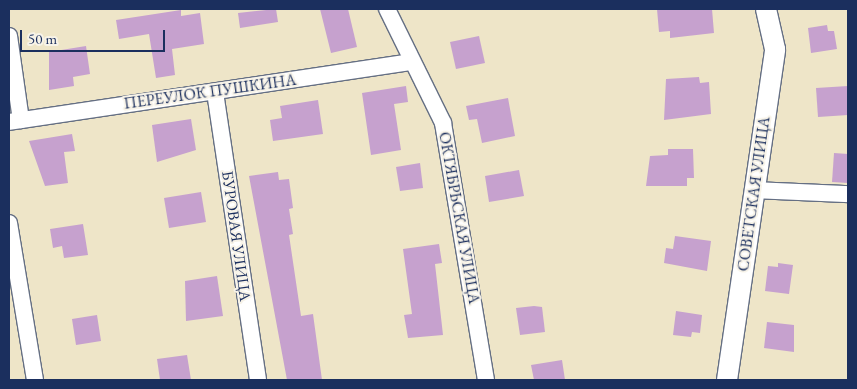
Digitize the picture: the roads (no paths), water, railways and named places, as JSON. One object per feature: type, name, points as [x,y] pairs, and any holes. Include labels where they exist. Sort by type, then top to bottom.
[{"type":"street","name":"ОКТЯБРЬСКАЯ УЛИЦА","points":[[387,9],[411,62],[443,123],[486,380]]},
{"type":"street","name":"СОВЕТСКАЯ УЛИЦА","points":[[727,380],[775,50],[766,9]]},
{"type":"street","points":[[9,36],[15,121]]},
{"type":"street","name":"ПЕРЕУЛОК ПУШКИНА","points":[[15,121],[411,62]]},
{"type":"street","name":"БУРОВАЯ УЛИЦА","points":[[215,92],[258,380]]},
{"type":"street","points":[[755,190],[848,194]]},
{"type":"street","points":[[9,222],[35,380]]}]
